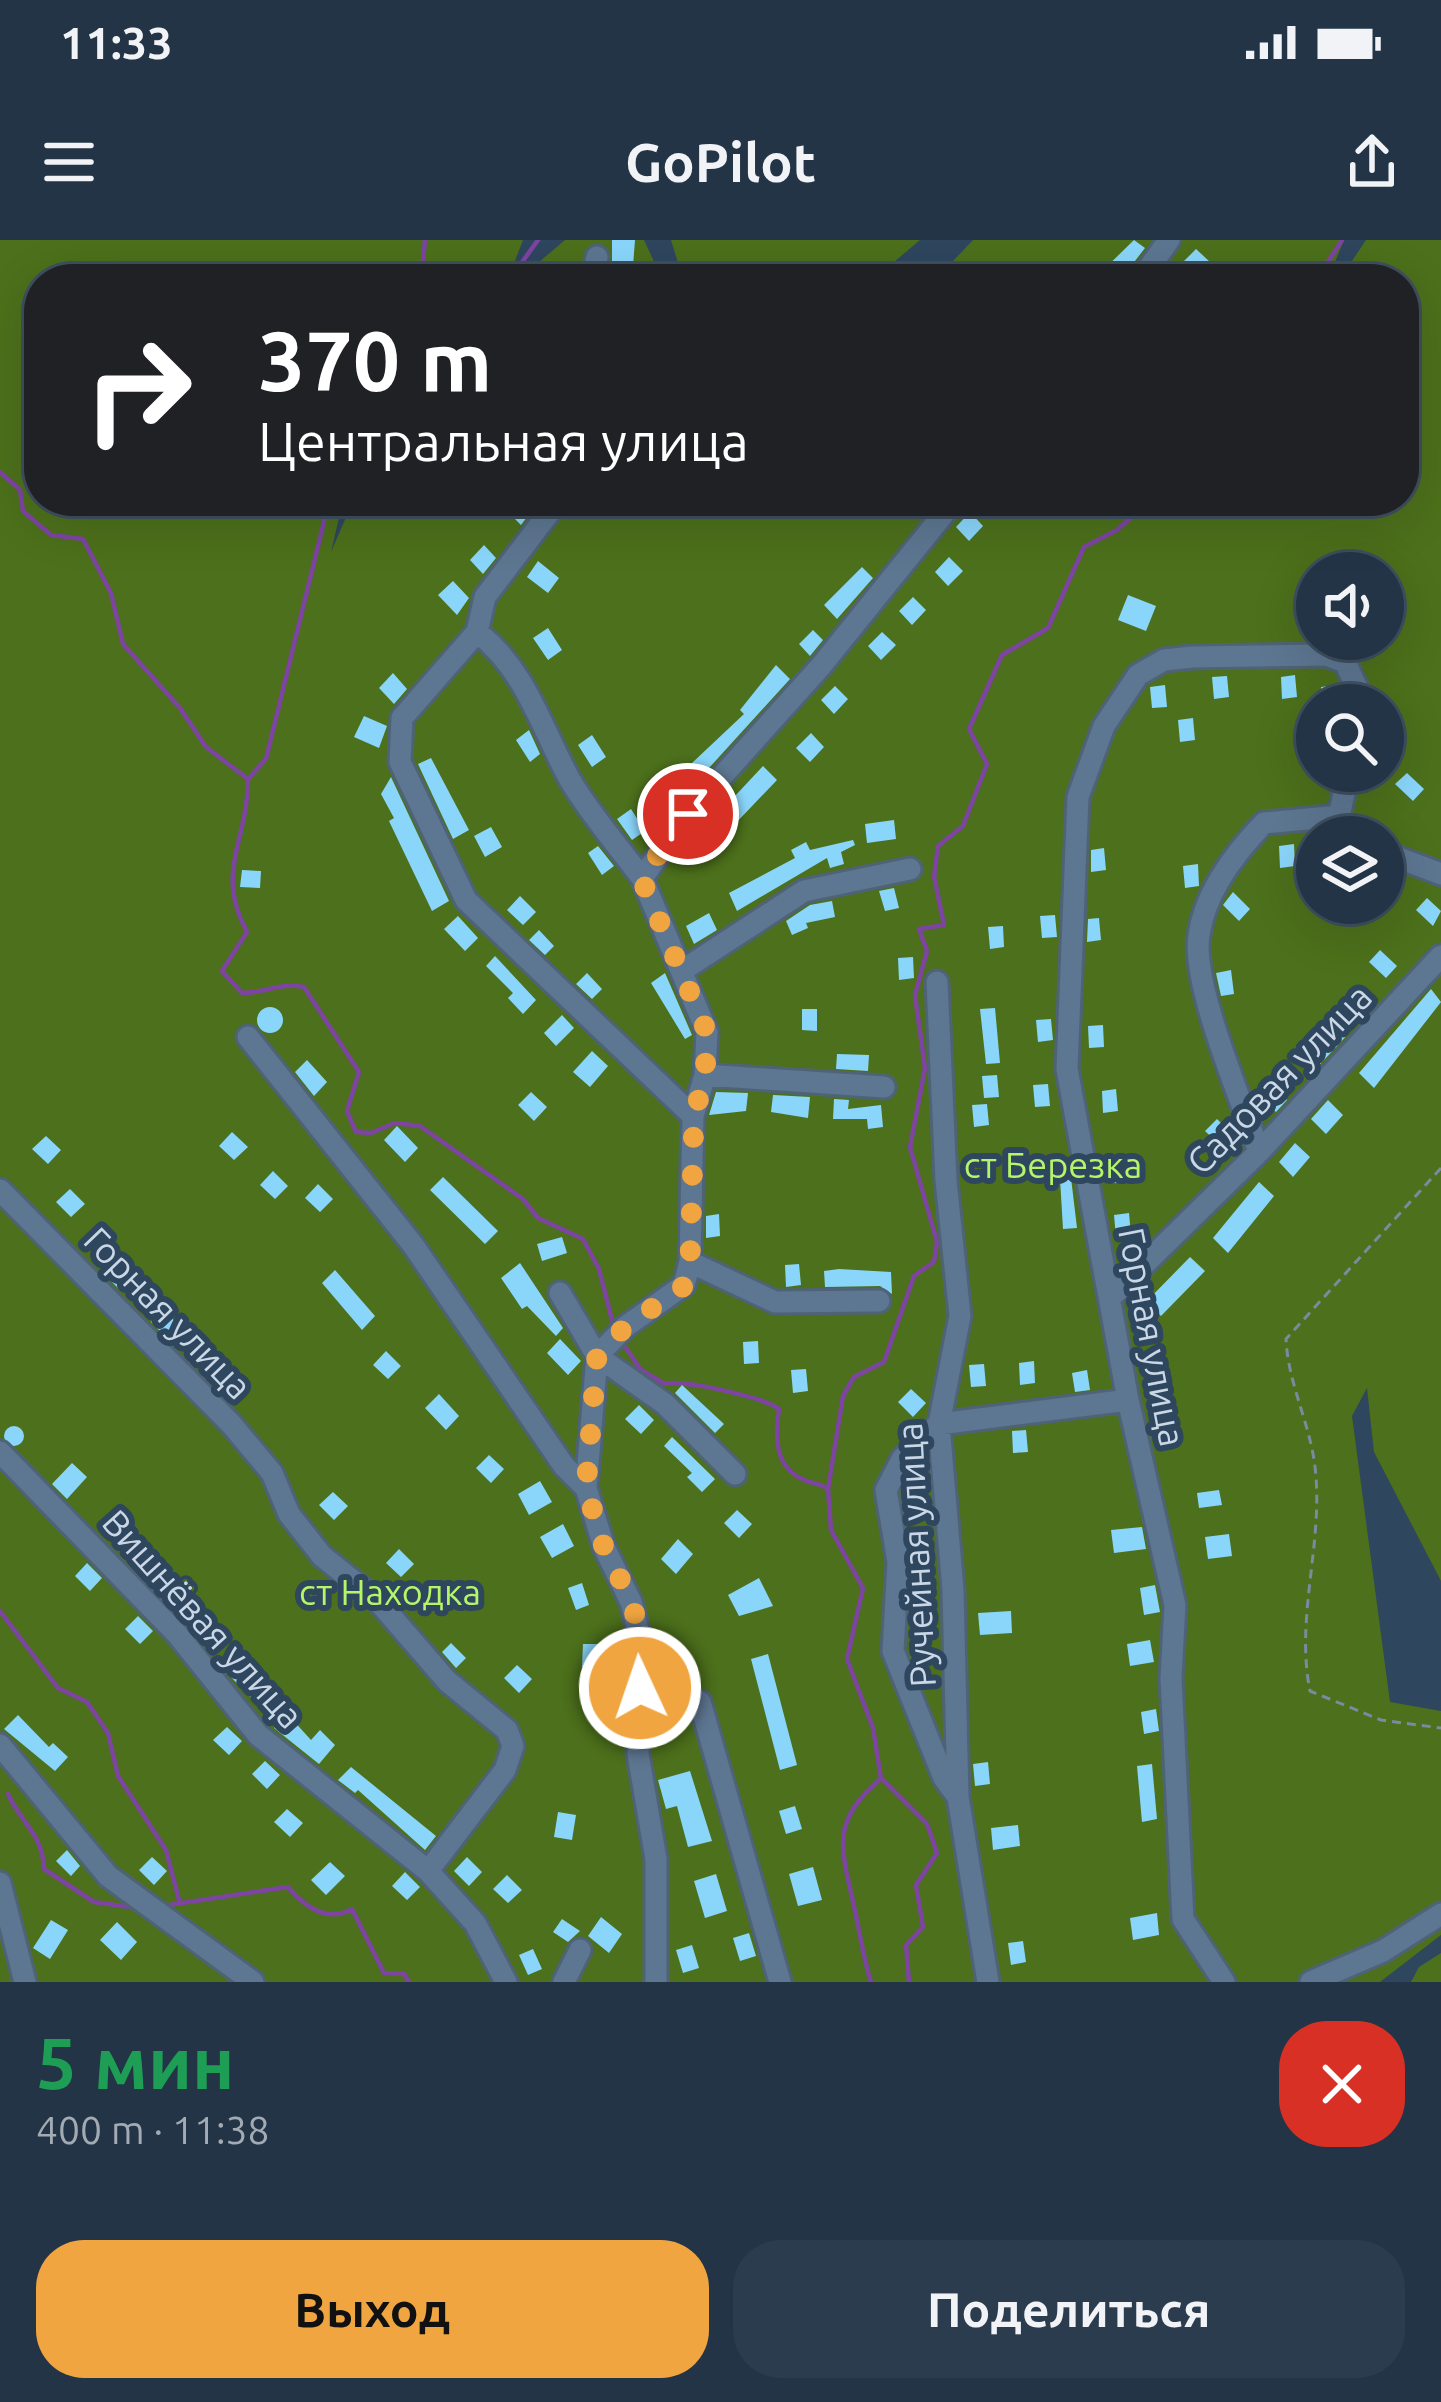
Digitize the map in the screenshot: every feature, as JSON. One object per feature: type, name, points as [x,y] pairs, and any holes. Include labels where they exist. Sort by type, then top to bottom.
[{"type":"street","points":[[547,516],[485,597],[477,632],[402,718],[400,762],[466,900],[694,1116]]},
{"type":"street","points":[[641,878],[688,814],[820,666],[942,516]]},
{"type":"street","points":[[477,632],[502,651],[526,687],[573,784],[641,878],[707,1032],[705,1076],[694,1116],[690,1262],[684,1286],[625,1327],[597,1356],[586,1488],[604,1547],[632,1602],[643,1650],[638,1754],[656,1859],[656,1982]]},
{"type":"street","name":"Горная улица","points":[[1224,1982],[1183,1919],[1171,1678],[1175,1605],[1128,1400],[1067,1069],[1078,796],[1103,726],[1138,675],[1165,660],[1326,655],[1345,662],[1355,684]]},
{"type":"street","points":[[1339,816],[1344,792]]},
{"type":"street","points":[[1259,1152],[1200,972],[1199,935],[1219,879],[1264,823],[1296,820]]},
{"type":"street","points":[[1404,860],[1441,874]]},
{"type":"street","points":[[682,970],[804,891],[910,869]]},
{"type":"street","name":"Садовая улица","points":[[1112,1296],[1259,1152],[1441,956]]},
{"type":"street","name":"Ручейная улица","points":[[937,982],[946,1180],[959,1316],[939,1424],[953,1590],[958,1797],[988,1982]]},
{"type":"street","points":[[248,1036],[413,1245],[564,1466],[586,1488]]},
{"type":"street","points":[[705,1076],[884,1087]]},
{"type":"street","name":"Горная улица","points":[[0,1190],[232,1425],[272,1474],[289,1514],[322,1556],[378,1601],[448,1681],[507,1730],[514,1746],[505,1770],[428,1871]]},
{"type":"street","points":[[690,1262],[776,1302],[880,1301]]},
{"type":"street","points":[[560,1293],[597,1356],[665,1404],[735,1474]]},
{"type":"street","points":[[958,1797],[944,1778],[893,1651],[898,1562],[886,1490],[902,1459],[939,1424],[1128,1400]]},
{"type":"street","name":"Вишнёвая улица","points":[[0,1452],[177,1634],[258,1735],[428,1871],[475,1923],[506,1982]]},
{"type":"street","points":[[700,1702],[780,1982]]},
{"type":"street","points":[[1,1752],[108,1876],[253,1982]]},
{"type":"street","points":[[0,1883],[25,1982]]},
{"type":"street","points":[[1312,1982],[1383,1951],[1441,1914]]},
{"type":"street","points":[[564,1982],[580,1950]]},
{"type":"path","points":[[1441,1168],[1286,1339],[1287,1369],[1315,1464],[1303,1659],[1310,1691],[1381,1720],[1441,1728]]},
{"type":"green space","points":[[0,240],[523,240],[514,264],[24,264],[24,516],[339,516],[331,552],[347,516],[1419,516],[1419,264],[1350,264],[1366,240],[1441,240],[1441,1581],[1374,1452],[1367,1388],[1352,1416],[1390,1702],[1441,1711],[1441,1935],[1380,1982],[0,1982]]},
{"type":"green space","points":[[565,240],[644,240],[655,264],[537,264]]},
{"type":"green space","points":[[671,240],[920,240],[892,264],[678,264]]},
{"type":"green space","points":[[973,240],[1344,240],[1334,264],[950,264]]},
{"type":"green space","points":[[1441,1953],[1441,1982],[1411,1982],[1419,1967]]},
{"type":"building","points":[[612,240],[635,240],[633,264],[612,264]]},
{"type":"building","points":[[1134,240],[1145,248],[1133,264],[1109,264]]},
{"type":"building","points":[[1196,249],[1210,262],[1208,264],[1182,263]]},
{"type":"building","points":[[966,516],[974,516],[983,526],[969,541],[956,527]]},
{"type":"building","points":[[484,545],[496,558],[483,574],[470,560]]},
{"type":"building","points":[[949,557],[963,571],[948,586],[935,572]]},
{"type":"building","points":[[538,561],[559,578],[548,593],[527,577]]},
{"type":"building","points":[[862,567],[873,578],[837,619],[824,605]]},
{"type":"building","points":[[453,581],[469,598],[457,615],[438,595]]},
{"type":"building","points":[[1128,595],[1156,606],[1146,631],[1118,620]]},
{"type":"building","points":[[913,597],[926,610],[912,625],[899,611]]},
{"type":"building","points":[[548,628],[562,650],[548,660],[533,638]]},
{"type":"building","points":[[813,630],[823,640],[810,656],[799,644]]},
{"type":"building","points":[[882,632],[896,645],[881,660],[868,646]]},
{"type":"building","points":[[776,665],[790,679],[678,802],[671,794],[697,768],[692,763],[744,714],[740,710]]},
{"type":"building","points":[[393,673],[407,689],[394,704],[379,688]]},
{"type":"building","points":[[1295,675],[1296,697],[1282,699],[1281,677]]},
{"type":"building","points":[[1227,676],[1229,697],[1214,699],[1212,677]]},
{"type":"building","points":[[1165,685],[1167,707],[1152,708],[1150,687]]},
{"type":"building","points":[[835,686],[848,699],[834,714],[821,700]]},
{"type":"building","points":[[364,716],[387,726],[379,748],[354,737]]},
{"type":"building","points":[[1193,718],[1195,740],[1180,742],[1178,720]]},
{"type":"building","points":[[529,730],[540,754],[530,762],[516,740]]},
{"type":"building","points":[[811,733],[824,747],[810,762],[796,748]]},
{"type":"building","points":[[592,735],[606,757],[592,767],[578,745]]},
{"type":"building","points":[[431,758],[469,830],[453,839],[418,764]]},
{"type":"building","points":[[763,766],[777,780],[734,825],[721,811]]},
{"type":"building","points":[[1407,773],[1424,789],[1413,801],[1403,792]]},
{"type":"building","points":[[391,777],[449,901],[432,911],[389,821],[394,818],[381,794]]},
{"type":"building","points":[[631,809],[645,831],[632,840],[617,819]]},
{"type":"building","points":[[894,820],[896,839],[867,843],[865,824]]},
{"type":"building","points":[[491,827],[502,847],[485,857],[474,836]]},
{"type":"building","points":[[853,840],[855,845],[841,852],[844,864],[830,868],[827,858],[737,911],[729,893],[795,858],[791,850],[806,842],[810,850]]},
{"type":"building","points":[[1294,844],[1295,866],[1280,868],[1279,846]]},
{"type":"building","points":[[598,846],[614,866],[602,875],[588,853]]},
{"type":"building","points":[[1104,848],[1106,870],[1091,872],[1091,850]]},
{"type":"building","points":[[1198,864],[1199,886],[1185,888],[1183,866]]},
{"type":"building","points":[[242,870],[261,871],[260,888],[240,887]]},
{"type":"building","points":[[894,888],[899,908],[885,911],[879,891]]},
{"type":"building","points":[[1233,892],[1250,909],[1239,921],[1223,905]]},
{"type":"building","points":[[520,896],[536,912],[523,925],[507,910]]},
{"type":"building","points":[[1427,898],[1441,911],[1433,926],[1416,910]]},
{"type":"building","points":[[832,901],[835,917],[806,923],[808,928],[792,935],[786,921],[810,905]]},
{"type":"building","points":[[709,913],[717,930],[694,944],[686,926]]},
{"type":"building","points":[[1055,915],[1057,937],[1042,938],[1040,916]]},
{"type":"building","points":[[458,916],[478,938],[465,951],[444,929]]},
{"type":"building","points":[[1099,918],[1101,940],[1087,942],[1088,919]]},
{"type":"building","points":[[1003,926],[1004,947],[990,949],[988,927]]},
{"type":"building","points":[[539,930],[554,946],[545,955],[529,940]]},
{"type":"building","points":[[1380,950],[1397,966],[1386,978],[1369,962]]},
{"type":"building","points":[[495,956],[536,1000],[523,1014],[508,998],[513,993],[486,966]]},
{"type":"building","points":[[913,957],[914,978],[899,980],[898,958]]},
{"type":"building","points":[[1231,970],[1234,994],[1221,996],[1216,973]]},
{"type":"building","points":[[587,973],[602,989],[592,999],[576,984]]},
{"type":"building","points":[[665,973],[692,1035],[685,1039],[651,983]]},
{"type":"building","points":[[1359,986],[1376,1003],[1365,1014],[1348,998]]},
{"type":"building","points":[[1431,989],[1441,1002],[1374,1088],[1359,1073]]},
{"type":"building","points":[[270,1007],[283,1020],[270,1033],[257,1020]]},
{"type":"building","points":[[995,1008],[1000,1063],[986,1064],[980,1009]]},
{"type":"building","points":[[802,1009],[817,1009],[817,1031],[802,1030]]},
{"type":"building","points":[[562,1015],[574,1028],[556,1046],[544,1033]]},
{"type":"building","points":[[1333,1016],[1350,1032],[1312,1073],[1297,1057]]},
{"type":"building","points":[[1051,1019],[1053,1040],[1038,1042],[1036,1020]]},
{"type":"building","points":[[1103,1025],[1104,1047],[1089,1048],[1088,1026]]},
{"type":"building","points":[[592,1051],[608,1066],[590,1087],[573,1072]]},
{"type":"building","points":[[837,1054],[869,1055],[868,1071],[836,1069]]},
{"type":"building","points":[[307,1060],[327,1082],[314,1096],[295,1072]]},
{"type":"building","points":[[997,1075],[999,1097],[984,1098],[982,1076]]},
{"type":"building","points":[[1048,1084],[1050,1106],[1035,1107],[1033,1085]]},
{"type":"building","points":[[1272,1085],[1287,1100],[1276,1112],[1261,1097]]},
{"type":"building","points":[[1116,1089],[1118,1111],[1103,1113],[1102,1091]]},
{"type":"building","points":[[531,1092],[547,1107],[534,1121],[518,1105]]},
{"type":"building","points":[[716,1092],[748,1093],[746,1111],[709,1115]]},
{"type":"building","points":[[773,1095],[810,1097],[808,1118],[771,1112]]},
{"type":"building","points":[[834,1099],[849,1100],[848,1109],[881,1105],[883,1127],[868,1129],[867,1119],[833,1119]]},
{"type":"building","points":[[1328,1100],[1343,1115],[1326,1134],[1311,1119]]},
{"type":"building","points":[[987,1104],[989,1125],[974,1127],[972,1105]]},
{"type":"building","points":[[1217,1119],[1234,1136],[1222,1147],[1205,1131]]},
{"type":"building","points":[[397,1126],[418,1148],[405,1162],[384,1140]]},
{"type":"building","points":[[232,1132],[248,1147],[234,1160],[219,1146]]},
{"type":"building","points":[[46,1136],[61,1150],[48,1164],[32,1149]]},
{"type":"building","points":[[1295,1143],[1310,1157],[1293,1177],[1279,1162]]},
{"type":"building","points":[[1120,1160],[1122,1182],[1107,1184],[1105,1162]]},
{"type":"building","points":[[1069,1161],[1077,1228],[1063,1229],[1059,1162]]},
{"type":"building","points":[[273,1171],[288,1186],[275,1199],[260,1185]]},
{"type":"building","points":[[443,1177],[498,1231],[485,1244],[430,1190]]},
{"type":"building","points":[[1259,1182],[1274,1196],[1228,1253],[1213,1238]]},
{"type":"building","points":[[318,1184],[333,1199],[320,1212],[305,1198]]},
{"type":"building","points":[[70,1189],[85,1204],[71,1217],[56,1202]]},
{"type":"building","points":[[1129,1213],[1131,1235],[1116,1237],[1114,1215]]},
{"type":"building","points":[[719,1214],[720,1236],[706,1238],[706,1216]]},
{"type":"building","points":[[562,1237],[567,1253],[542,1261],[537,1244]]},
{"type":"building","points":[[1190,1257],[1205,1271],[1161,1316],[1146,1302]]},
{"type":"building","points":[[118,1261],[133,1276],[119,1289],[104,1274]]},
{"type":"building","points":[[520,1263],[563,1328],[556,1336],[527,1306],[522,1309],[501,1278]]},
{"type":"building","points":[[799,1264],[801,1285],[786,1287],[785,1265]]},
{"type":"building","points":[[335,1270],[375,1316],[362,1330],[322,1283]]},
{"type":"building","points":[[824,1271],[891,1272],[892,1294],[880,1286],[825,1287]]},
{"type":"building","points":[[163,1310],[178,1324],[166,1337],[151,1322]]},
{"type":"building","points":[[560,1339],[581,1361],[568,1375],[547,1353]]},
{"type":"building","points":[[758,1341],[759,1363],[744,1364],[743,1342]]},
{"type":"building","points":[[386,1351],[401,1366],[388,1379],[373,1365]]},
{"type":"building","points":[[1034,1361],[1035,1383],[1020,1385],[1019,1363]]},
{"type":"building","points":[[984,1364],[986,1386],[971,1387],[969,1365]]},
{"type":"building","points":[[806,1369],[808,1391],[793,1393],[791,1370]]},
{"type":"building","points":[[1087,1370],[1090,1390],[1075,1392],[1072,1373]]},
{"type":"building","points":[[1169,1372],[1172,1394],[1157,1397],[1154,1375]]},
{"type":"building","points":[[682,1385],[724,1424],[715,1433],[675,1393]]},
{"type":"building","points":[[911,1389],[926,1403],[913,1417],[898,1402]]},
{"type":"building","points":[[439,1394],[459,1416],[446,1430],[425,1408]]},
{"type":"building","points":[[639,1405],[654,1420],[641,1434],[625,1419]]},
{"type":"building","points":[[1175,1424],[1178,1446],[1163,1449],[1160,1427]]},
{"type":"building","points":[[14,1426],[24,1436],[14,1446],[4,1436]]},
{"type":"building","points":[[1026,1430],[1028,1452],[1013,1453],[1012,1431]]},
{"type":"building","points":[[672,1437],[715,1479],[702,1492],[687,1477],[692,1473],[664,1446]]},
{"type":"building","points":[[489,1455],[504,1469],[491,1483],[476,1468]]},
{"type":"building","points":[[72,1463],[87,1477],[67,1499],[52,1484]]},
{"type":"building","points":[[923,1463],[929,1486],[918,1491],[911,1474]]},
{"type":"building","points":[[540,1481],[552,1502],[529,1515],[518,1494]]},
{"type":"building","points":[[1219,1490],[1222,1505],[1199,1508],[1197,1493]]},
{"type":"building","points":[[333,1492],[348,1506],[334,1520],[319,1505]]},
{"type":"building","points":[[737,1510],[752,1524],[739,1538],[724,1523]]},
{"type":"building","points":[[114,1514],[129,1528],[116,1542],[101,1527]]},
{"type":"building","points":[[563,1524],[574,1546],[552,1558],[540,1537]]},
{"type":"building","points":[[1142,1527],[1146,1549],[1114,1553],[1111,1530]]},
{"type":"building","points":[[1229,1534],[1232,1556],[1208,1559],[1205,1537]]},
{"type":"building","points":[[678,1539],[693,1554],[676,1574],[661,1559]]},
{"type":"building","points":[[136,1547],[174,1589],[164,1599],[125,1559]]},
{"type":"building","points":[[399,1549],[414,1564],[401,1577],[386,1563]]},
{"type":"building","points":[[87,1563],[102,1578],[90,1591],[75,1576]]},
{"type":"building","points":[[759,1578],[773,1606],[739,1616],[728,1595]]},
{"type":"building","points":[[582,1583],[589,1605],[576,1610],[568,1588]]},
{"type":"building","points":[[1155,1585],[1160,1612],[1144,1615],[1140,1588]]},
{"type":"building","points":[[1011,1611],[1012,1633],[980,1635],[978,1613]]},
{"type":"building","points":[[138,1616],[153,1631],[140,1644],[125,1629]]},
{"type":"building","points":[[211,1626],[226,1640],[213,1654],[199,1638]]},
{"type":"building","points":[[1150,1640],[1154,1662],[1130,1666],[1127,1644]]},
{"type":"building","points":[[451,1643],[466,1658],[456,1668],[442,1652]]},
{"type":"building","points":[[583,1644],[598,1644],[598,1667],[582,1667]]},
{"type":"building","points":[[768,1654],[797,1765],[780,1770],[751,1659]]},
{"type":"building","points":[[239,1661],[311,1740],[320,1730],[335,1745],[319,1764],[274,1728],[277,1724],[227,1673]]},
{"type":"building","points":[[517,1665],[532,1679],[519,1693],[504,1678]]},
{"type":"building","points":[[1156,1709],[1159,1731],[1144,1734],[1141,1712]]},
{"type":"building","points":[[18,1715],[49,1747],[53,1743],[68,1757],[55,1771],[4,1729]]},
{"type":"building","points":[[227,1727],[242,1741],[229,1755],[213,1740]]},
{"type":"building","points":[[265,1761],[280,1775],[267,1789],[252,1774]]},
{"type":"building","points":[[988,1762],[990,1784],[975,1786],[973,1764]]},
{"type":"building","points":[[1152,1764],[1157,1819],[1142,1822],[1137,1766]]},
{"type":"building","points":[[351,1767],[436,1836],[425,1850],[358,1790],[355,1793],[338,1780]]},
{"type":"building","points":[[690,1771],[712,1841],[688,1847],[677,1806],[666,1809],[658,1780]]},
{"type":"building","points":[[795,1806],[802,1829],[786,1834],[779,1811]]},
{"type":"building","points":[[287,1809],[303,1823],[290,1837],[274,1822]]},
{"type":"building","points":[[558,1812],[576,1815],[572,1840],[554,1837]]},
{"type":"building","points":[[1018,1825],[1020,1846],[993,1850],[991,1828]]},
{"type":"building","points":[[67,1850],[80,1866],[71,1876],[56,1861]]},
{"type":"building","points":[[152,1857],[167,1871],[154,1885],[139,1870]]},
{"type":"building","points":[[467,1857],[482,1872],[469,1886],[454,1871]]},
{"type":"building","points":[[330,1862],[345,1876],[326,1895],[311,1880]]},
{"type":"building","points":[[813,1867],[822,1900],[798,1906],[789,1874]]},
{"type":"building","points":[[405,1872],[420,1887],[407,1900],[392,1886]]},
{"type":"building","points":[[716,1874],[727,1911],[705,1918],[694,1881]]},
{"type":"building","points":[[507,1875],[522,1890],[508,1903],[493,1889]]},
{"type":"building","points":[[1157,1913],[1159,1935],[1133,1940],[1130,1918]]},
{"type":"building","points":[[601,1917],[622,1934],[609,1953],[588,1936]]},
{"type":"building","points":[[562,1919],[580,1931],[568,1942],[553,1932]]},
{"type":"building","points":[[51,1920],[68,1930],[50,1959],[33,1948]]},
{"type":"building","points":[[117,1922],[137,1942],[121,1960],[100,1940]]},
{"type":"building","points":[[749,1933],[756,1956],[740,1961],[733,1938]]},
{"type":"building","points":[[1023,1941],[1026,1962],[1011,1965],[1008,1943]]},
{"type":"building","points":[[692,1945],[699,1968],[683,1973],[676,1950]]},
{"type":"building","points":[[533,1949],[542,1969],[528,1975],[519,1955]]},
{"type":"waterway","points":[[423,264],[425,240]]},
{"type":"waterway","points":[[521,264],[538,240]]},
{"type":"waterway","points":[[1327,264],[1342,240]]},
{"type":"waterway","points":[[0,472],[20,490],[24,512]]},
{"type":"waterway","points":[[29,516],[51,535],[83,539],[111,593],[123,644],[180,708],[206,747],[248,779]]},
{"type":"waterway","points":[[325,516],[266,759],[248,779],[233,873],[233,891],[247,932],[222,971],[242,993],[304,987],[359,1072],[347,1111],[356,1132],[371,1133],[395,1123],[420,1126],[523,1199],[538,1218],[583,1239],[599,1269],[614,1328]]},
{"type":"waterway","points":[[828,1489],[843,1396],[854,1377],[884,1362],[914,1276],[934,1262],[937,1242],[910,1147],[925,1068],[915,995],[927,951],[919,929],[944,925],[934,876],[938,846],[963,826],[987,764],[969,729],[1002,655],[1048,628],[1084,547],[1133,516]]},
{"type":"waterway","points":[[626,1348],[641,1370],[665,1384],[722,1390],[779,1409],[781,1458],[802,1479],[828,1489],[831,1530],[863,1588],[847,1659],[873,1728],[881,1778],[927,1824],[937,1853],[916,1885],[923,1927],[906,1945],[909,1982]]},
{"type":"waterway","points":[[0,1611],[58,1688],[87,1702],[108,1733],[118,1776],[166,1850],[179,1900]]},
{"type":"waterway","points":[[871,1982],[843,1846],[855,1806],[881,1778]]},
{"type":"waterway","points":[[8,1794],[36,1838],[44,1869],[94,1902],[137,1908]]},
{"type":"waterway","points":[[169,1905],[288,1887],[317,1911],[334,1914],[352,1909],[384,1973],[404,1974],[409,1982]]},
{"type":"route","points":[[640,1688],[643,1650],[632,1602],[604,1547],[586,1488],[597,1356],[625,1327],[684,1286],[690,1262],[686,1240],[694,1116],[705,1076],[707,1032],[700,1005],[641,878],[688,814]]},
{"type":"park label","name":"ст Березка","points":[[1053,1165]]},
{"type":"park label","name":"ст Находка","points":[[390,1592]]}]
